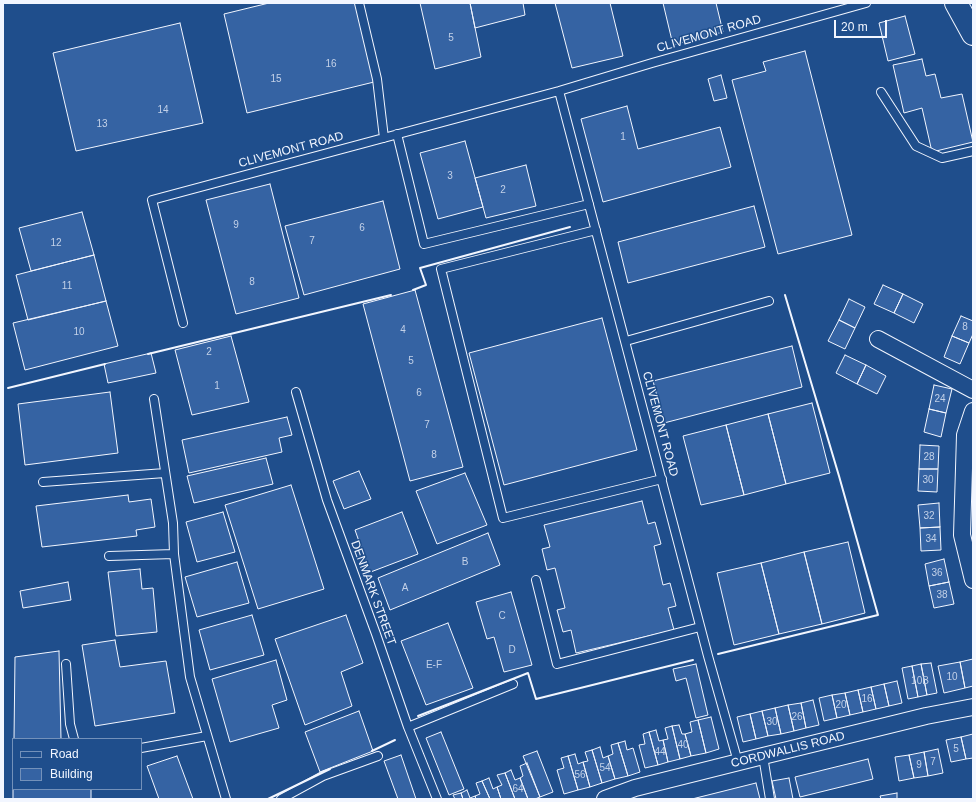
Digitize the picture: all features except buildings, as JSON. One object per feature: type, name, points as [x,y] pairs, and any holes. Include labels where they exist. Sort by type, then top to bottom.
[{"type":"main road","points":[[956,3],[973,34]]},
{"type":"street","points":[[878,339],[973,390]]},
{"type":"street","points":[[973,410],[965,435],[962,535],[973,580]]},
{"type":"street","name":"CORDWALLIS ROAD","points":[[605,799],[635,788],[926,716],[973,706]]},
{"type":"lane","points":[[359,3],[377,80],[384,138]]},
{"type":"lane","name":"CLIVEMONT ROAD","points":[[183,323],[152,200],[559,91],[652,63],[866,3]]},
{"type":"lane","name":"CLIVEMONT ROAD","points":[[559,91],[700,627],[738,762]]},
{"type":"lane","points":[[881,92],[916,146],[942,158],[973,151]]},
{"type":"lane","points":[[397,134],[424,244],[589,204]]},
{"type":"lane","points":[[596,230],[441,269],[503,518],[662,479]]},
{"type":"lane","points":[[626,341],[769,301]]},
{"type":"lane","name":"DENMARK STREET","points":[[296,392],[327,500],[408,727],[437,799]]},
{"type":"lane","points":[[154,399],[173,523],[174,554],[190,677],[226,799]]},
{"type":"lane","points":[[43,482],[165,473]]},
{"type":"lane","points":[[109,556],[174,554]]},
{"type":"lane","points":[[536,580],[557,664],[700,627]]},
{"type":"lane","points":[[66,664],[70,724],[74,738]]},
{"type":"lane","points":[[408,727],[513,684]]},
{"type":"lane","points":[[142,748],[207,736]]},
{"type":"lane","points":[[281,799],[323,776],[378,756]]},
{"type":"lane","points":[[763,756],[770,799]]},
{"type":"wall","points":[[413,290],[426,285],[420,268],[570,227]]},
{"type":"wall","points":[[148,354],[391,295]]},
{"type":"wall","points":[[718,654],[878,615],[839,476],[785,295]]},
{"type":"wall","points":[[8,388],[105,364]]},
{"type":"wall","points":[[418,716],[528,673],[536,699],[693,660]]},
{"type":"wall","points":[[372,751],[395,740]]},
{"type":"wall","points":[[268,799],[330,769]]}]
